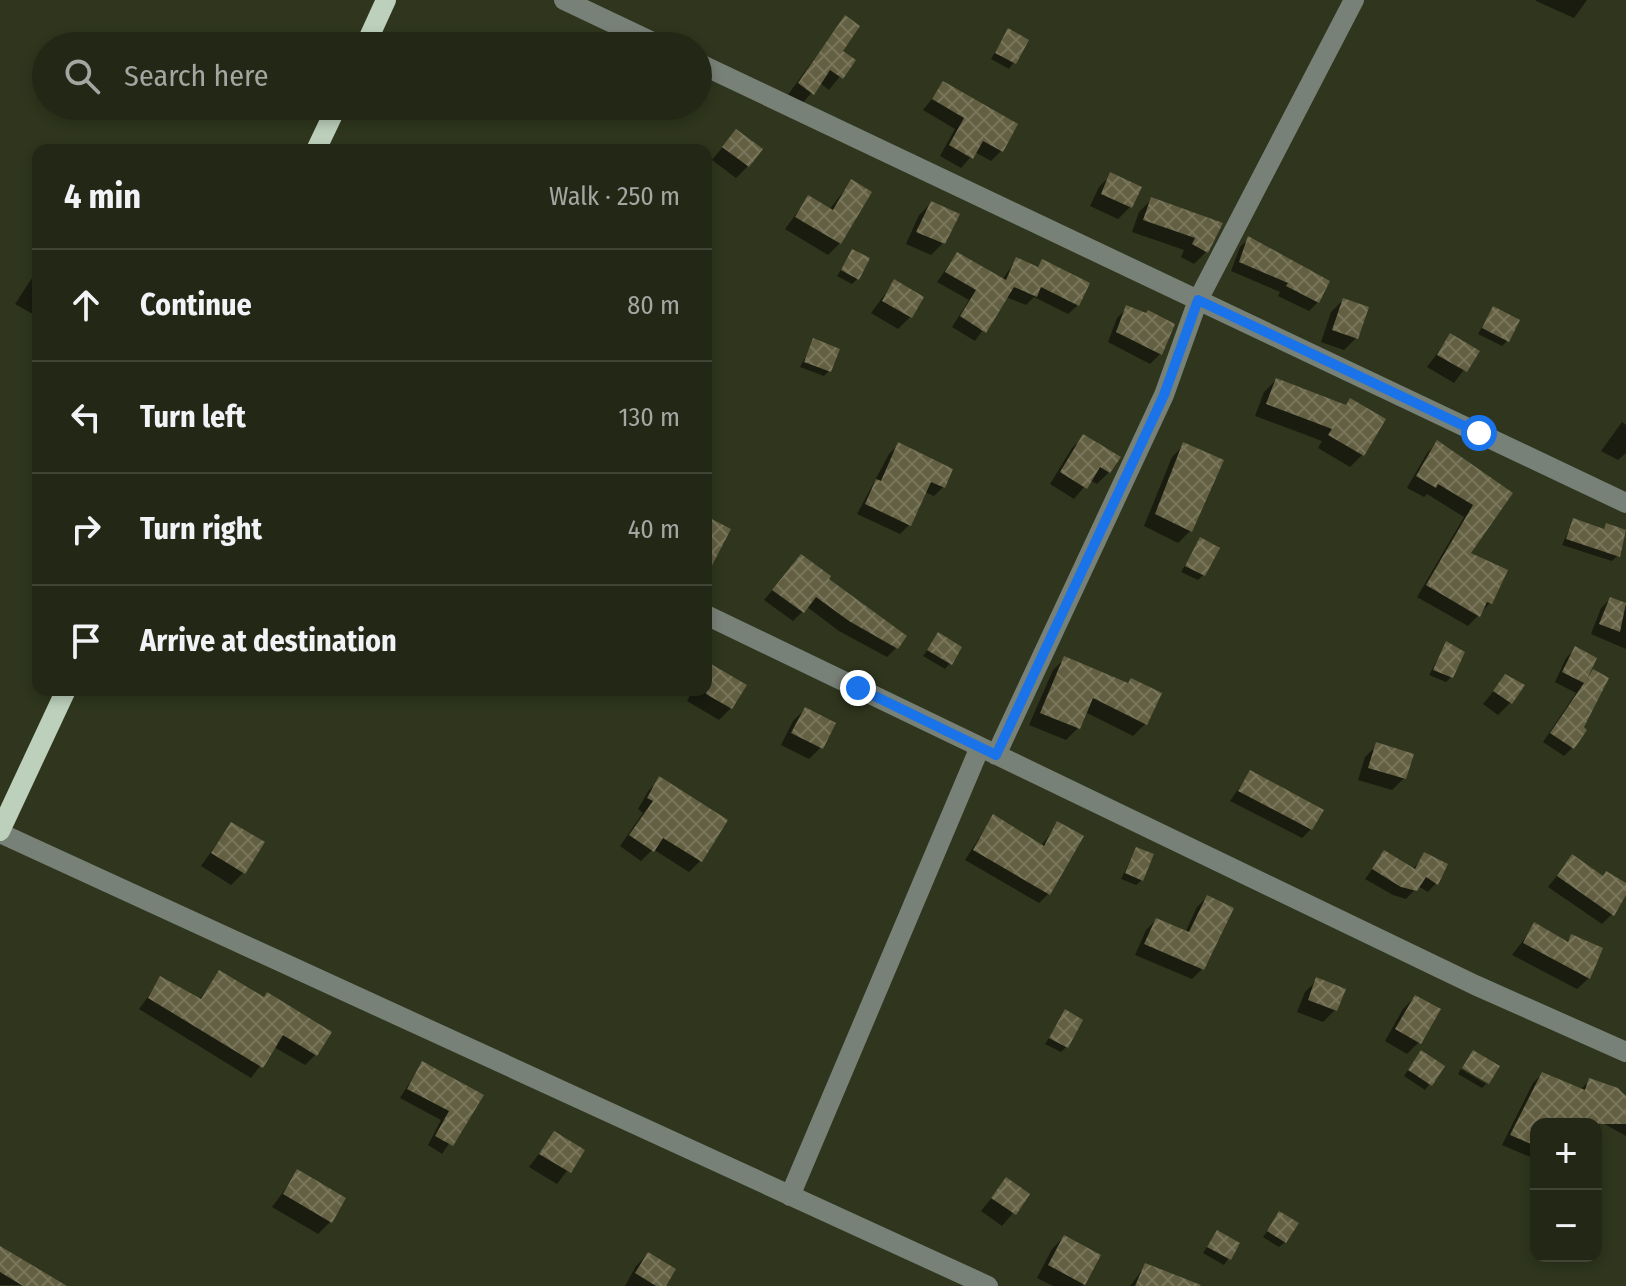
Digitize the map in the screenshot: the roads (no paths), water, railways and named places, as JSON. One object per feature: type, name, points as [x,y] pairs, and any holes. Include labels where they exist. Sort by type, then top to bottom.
[{"type":"main road","points":[[371,32],[386,0]]},
{"type":"main road","points":[[319,144],[330,120]]},
{"type":"main road","points":[[0,832],[63,696]]},
{"type":"street","points":[[564,0],[631,32]]},
{"type":"street","points":[[790,1196],[988,751],[1164,395],[1198,300],[1354,0]]},
{"type":"street","points":[[712,70],[1626,503]]},
{"type":"street","points":[[712,618],[1475,985],[1626,1052]]},
{"type":"street","points":[[0,832],[988,1286]]}]
